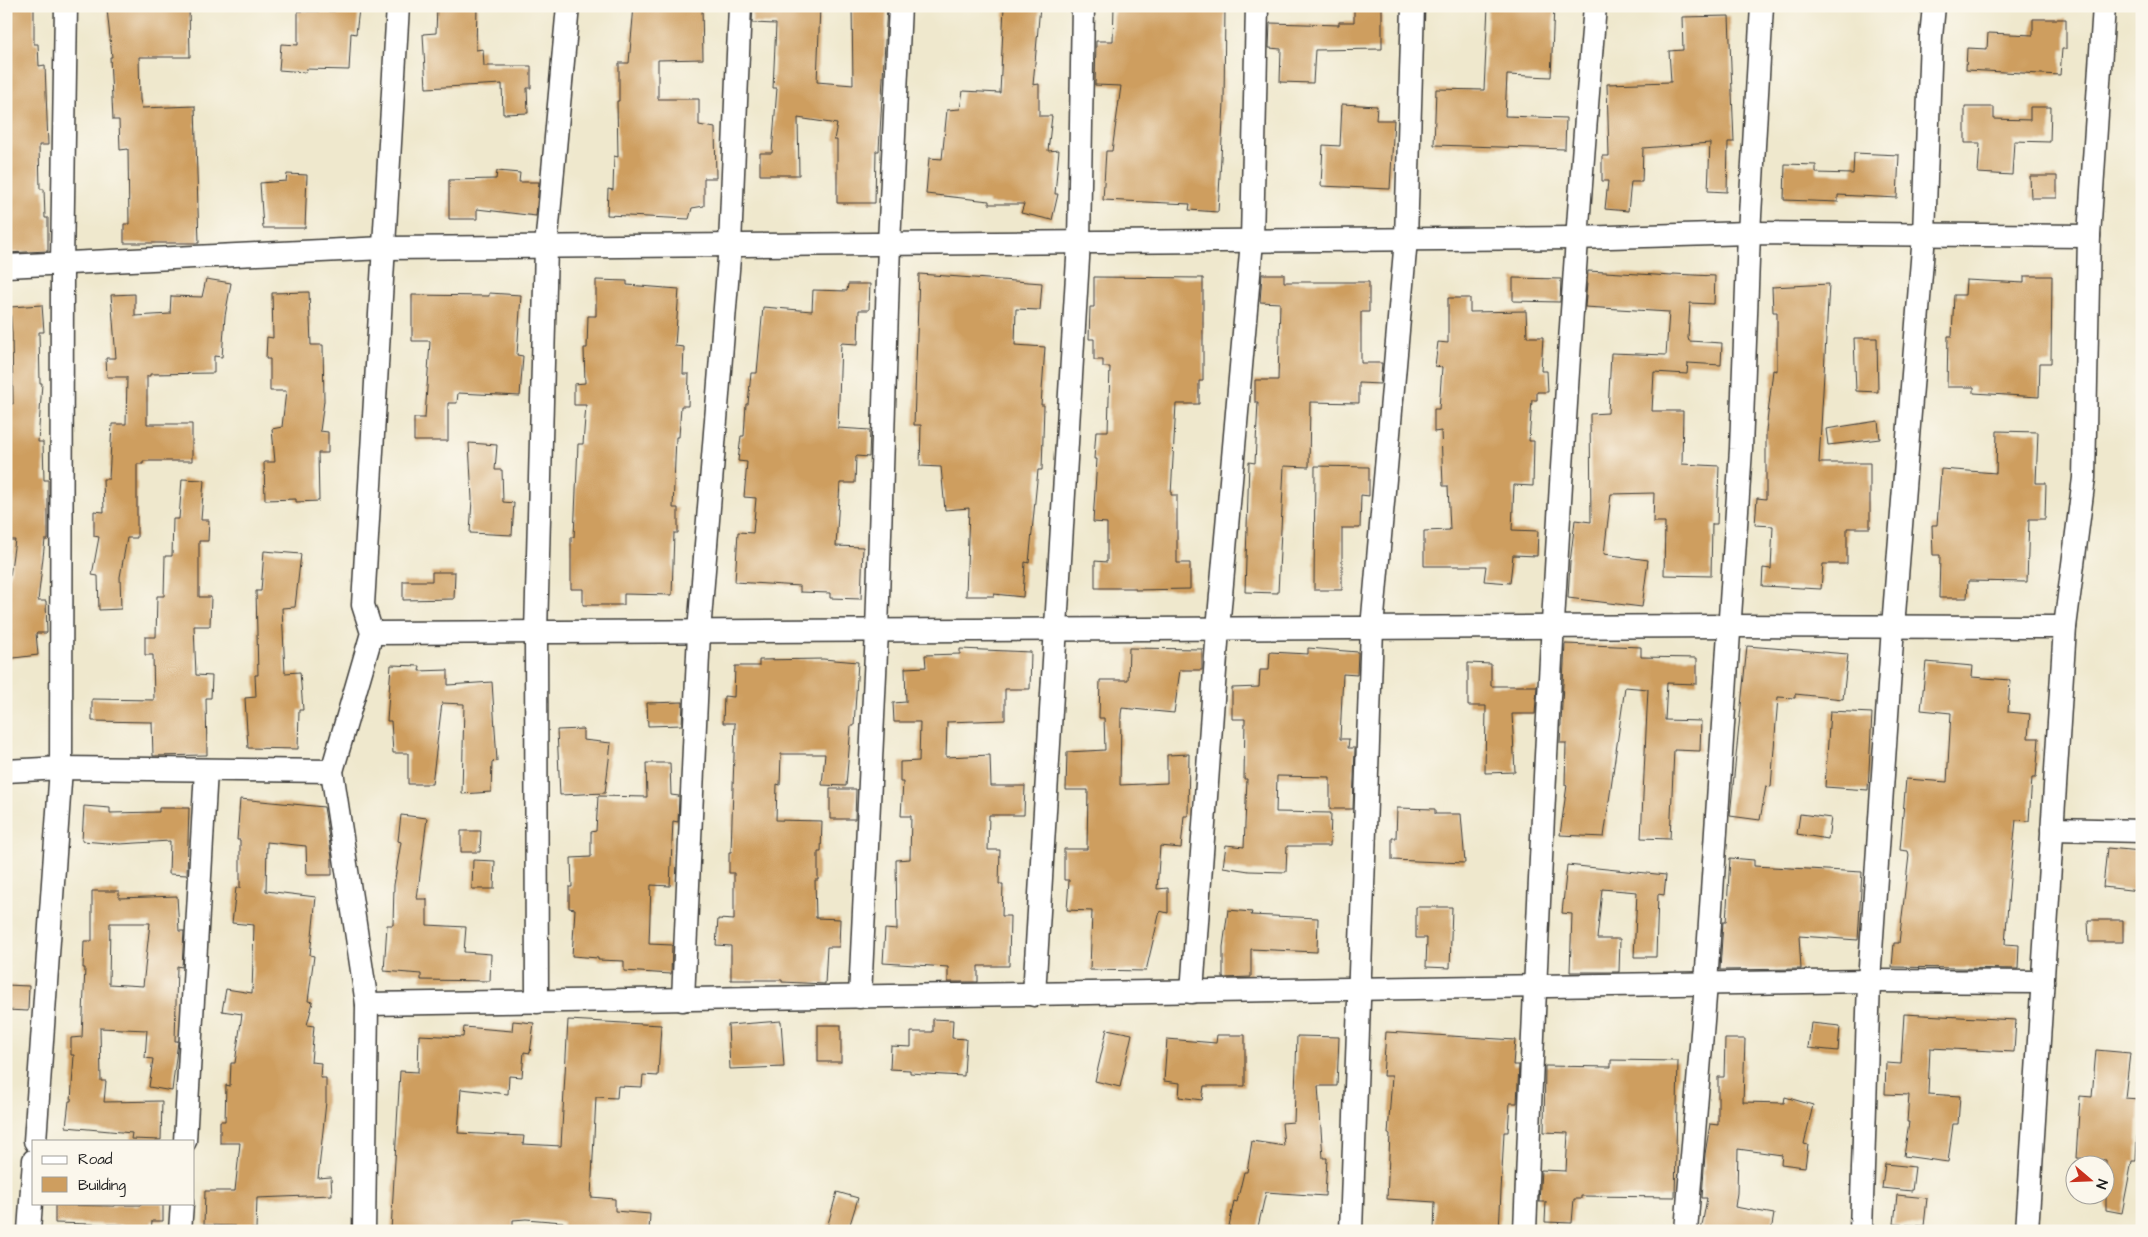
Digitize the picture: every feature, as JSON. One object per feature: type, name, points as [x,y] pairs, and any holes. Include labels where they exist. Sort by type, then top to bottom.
[{"type":"street","points":[[35,1140],[61,768],[62,264],[66,6]]},
{"type":"street","points":[[364,1231],[367,1004],[332,771],[372,633],[362,605],[398,6]]},
{"type":"street","points":[[537,1002],[536,633],[546,247],[568,6]]},
{"type":"street","points":[[683,1000],[699,632],[730,246],[740,6]]},
{"type":"street","points":[[860,997],[877,631],[889,244],[900,6]]},
{"type":"street","points":[[1034,995],[1080,242],[1083,6]]},
{"type":"street","points":[[1192,992],[1218,629],[1252,241],[1257,6]]},
{"type":"street","points":[[1351,1231],[1372,628],[1406,239],[1413,6]]},
{"type":"street","points":[[1525,1231],[1534,987],[1575,238],[1595,6]]},
{"type":"street","points":[[1686,1231],[1706,984],[1741,449],[1749,233],[1762,6]]},
{"type":"street","points":[[1861,1231],[1869,982],[1893,627],[1924,235],[1931,37],[1934,6]]},
{"type":"street","points":[[2027,1231],[2065,627],[2084,478],[2090,236],[2104,6]]},
{"type":"street","points":[[6,266],[384,248],[1575,238],[1749,233],[2090,236]]},
{"type":"street","points":[[372,633],[1729,626],[2065,627]]},
{"type":"street","points":[[6,771],[61,768],[332,771]]},
{"type":"street","points":[[185,1140],[206,770]]},
{"type":"street","points":[[2052,830],[2142,831]]},
{"type":"street","points":[[367,1004],[1706,984],[2043,982]]},
{"type":"street","points":[[29,1231],[32,1188]]},
{"type":"street","points":[[180,1231],[182,1204]]},
{"type":"building","points":[[6,6],[34,6],[34,44],[38,44],[39,66],[45,65],[48,145],[39,145],[40,189],[44,189],[45,218],[48,218],[48,251],[6,253]]},
{"type":"building","points":[[127,6],[189,6],[190,57],[139,57],[140,100],[142,108],[195,106],[199,243],[124,243],[124,224],[129,224],[128,149],[120,150],[119,120],[113,120],[110,57],[112,57],[107,9]]},
{"type":"building","points":[[336,6],[359,9],[356,34],[351,33],[349,70],[306,69],[305,72],[279,70],[281,44],[298,45],[298,11],[335,11]]},
{"type":"building","points":[[437,6],[477,6],[476,50],[483,49],[484,66],[531,66],[531,88],[527,88],[528,113],[503,114],[502,84],[426,88],[423,34],[436,33]]},
{"type":"building","points":[[634,6],[702,6],[703,59],[658,60],[658,99],[699,99],[699,125],[715,128],[716,178],[704,178],[704,206],[692,208],[689,219],[607,215],[608,189],[613,190],[614,156],[618,157],[617,101],[619,101],[619,63],[629,63]]},
{"type":"building","points":[[753,6],[820,6],[817,82],[853,85],[852,6],[887,6],[879,151],[876,151],[875,203],[837,203],[837,140],[834,140],[837,124],[798,118],[799,175],[760,175],[760,153],[772,153],[777,88],[773,88],[776,24],[752,23]]},
{"type":"building","points":[[1004,6],[1040,6],[1033,85],[1039,84],[1039,116],[1052,116],[1048,151],[1059,150],[1055,194],[1058,194],[1052,220],[1021,213],[1024,204],[989,204],[989,201],[926,194],[929,158],[942,159],[947,110],[960,109],[963,91],[1000,93]]},
{"type":"building","points":[[1114,6],[1225,6],[1224,103],[1218,212],[1189,210],[1190,204],[1103,200],[1106,151],[1112,151],[1121,86],[1095,85],[1096,41],[1113,41]]},
{"type":"building","points":[[1354,6],[1382,6],[1382,49],[1315,50],[1313,83],[1280,82],[1281,49],[1269,48],[1270,23],[1339,25],[1339,22],[1354,22]]},
{"type":"building","points":[[1488,6],[1554,6],[1551,77],[1507,75],[1505,116],[1566,118],[1565,149],[1434,145],[1436,89],[1484,90]]},
{"type":"building","points":[[1729,16],[1734,142],[1728,142],[1727,192],[1708,191],[1710,143],[1643,148],[1642,182],[1631,182],[1628,211],[1605,209],[1608,181],[1602,181],[1602,156],[1609,156],[1607,84],[1671,82],[1669,51],[1683,50],[1682,17]]},
{"type":"building","points":[[2033,19],[2066,19],[2066,49],[2062,49],[2060,75],[1966,70],[1967,48],[1987,49],[1988,33],[2033,35]]},
{"type":"building","points":[[1342,104],[1377,106],[1376,120],[1394,120],[1390,189],[1321,186],[1323,145],[1340,146]]},
{"type":"building","points":[[1965,107],[1994,107],[1994,119],[2030,120],[2030,107],[2051,107],[2050,142],[2014,141],[2012,175],[1978,173],[1980,143],[1965,143]]},
{"type":"building","points":[[1854,153],[1899,155],[1897,198],[1838,195],[1838,202],[1784,200],[1785,164],[1816,165],[1816,173],[1853,174]]},
{"type":"building","points":[[497,171],[520,173],[519,182],[539,182],[536,216],[477,209],[477,219],[449,219],[449,180],[496,179]]},
{"type":"building","points":[[287,174],[307,175],[305,228],[263,228],[260,183],[286,181]]},
{"type":"building","points":[[2030,176],[2057,176],[2057,198],[2031,198]]},
{"type":"building","points":[[1588,271],[1672,276],[1673,274],[1715,276],[1714,304],[1690,303],[1688,338],[1689,341],[1722,343],[1721,365],[1688,363],[1687,374],[1654,372],[1652,411],[1683,411],[1682,464],[1719,466],[1717,524],[1712,524],[1711,576],[1664,575],[1665,522],[1653,522],[1654,493],[1611,494],[1604,554],[1648,560],[1642,607],[1568,598],[1570,563],[1575,520],[1591,522],[1590,414],[1608,413],[1611,353],[1666,355],[1669,312],[1585,307]]},
{"type":"building","points":[[919,274],[1042,283],[1040,310],[1016,309],[1015,345],[1045,347],[1041,405],[1044,405],[1042,470],[1038,470],[1029,563],[1025,562],[1023,597],[994,594],[994,596],[966,596],[969,508],[945,510],[941,467],[920,466],[921,425],[914,425]]},
{"type":"building","points":[[1262,274],[1284,274],[1284,282],[1369,282],[1369,312],[1361,312],[1361,363],[1382,363],[1380,384],[1359,383],[1359,403],[1310,402],[1309,467],[1284,466],[1278,593],[1245,592],[1249,462],[1255,463],[1258,402],[1255,402],[1255,380],[1278,380],[1280,303],[1260,302]]},
{"type":"building","points":[[2024,276],[2052,276],[2051,363],[2040,363],[2039,397],[1974,393],[1974,387],[1947,387],[1948,336],[1952,336],[1954,295],[1965,295],[1966,280],[2024,283]]},
{"type":"building","points":[[1094,277],[1203,278],[1203,381],[1199,381],[1199,404],[1176,404],[1171,495],[1177,495],[1177,563],[1190,563],[1190,589],[1135,590],[1135,588],[1095,588],[1095,561],[1107,562],[1107,523],[1093,522],[1097,459],[1094,459],[1096,431],[1108,431],[1110,367],[1103,367],[1103,360],[1094,360],[1094,339],[1089,339],[1090,307],[1094,307]]},
{"type":"building","points":[[1513,278],[1561,279],[1560,302],[1513,301]]},
{"type":"building","points":[[206,279],[231,283],[225,316],[222,357],[214,356],[214,373],[150,374],[150,376],[147,376],[147,424],[192,424],[192,461],[143,461],[143,464],[137,464],[137,538],[127,538],[120,577],[121,609],[99,610],[98,576],[92,575],[99,537],[94,536],[94,511],[104,512],[103,479],[109,479],[112,424],[126,424],[127,377],[107,377],[106,358],[116,358],[111,295],[135,294],[135,316],[170,314],[171,296],[202,297]]},
{"type":"building","points":[[596,280],[627,281],[627,285],[679,289],[675,346],[684,347],[683,374],[689,374],[688,406],[681,406],[679,437],[676,437],[673,508],[678,508],[678,533],[674,533],[672,595],[624,594],[624,605],[583,605],[583,589],[571,589],[571,537],[574,537],[578,444],[583,444],[586,405],[574,405],[574,384],[585,383],[584,348],[587,348],[588,316],[596,316]]},
{"type":"building","points":[[848,284],[870,284],[869,310],[859,310],[858,344],[841,343],[838,428],[870,430],[869,457],[856,456],[855,483],[840,483],[836,546],[863,547],[861,599],[830,598],[830,593],[800,592],[800,586],[735,582],[738,532],[753,533],[756,498],[744,497],[747,462],[738,461],[741,436],[744,436],[746,404],[748,404],[751,373],[757,373],[763,307],[812,311],[813,290],[847,291]]},
{"type":"building","points":[[1829,284],[1819,463],[1870,463],[1870,528],[1847,528],[1847,564],[1823,564],[1821,589],[1762,586],[1763,568],[1771,569],[1773,526],[1755,525],[1757,498],[1766,499],[1766,431],[1773,370],[1777,371],[1777,312],[1773,312],[1772,287]]},
{"type":"building","points":[[309,292],[311,345],[323,345],[324,401],[320,431],[328,432],[328,453],[318,453],[319,501],[296,502],[296,499],[265,500],[264,462],[275,462],[272,429],[282,427],[286,391],[270,391],[270,359],[266,359],[267,337],[273,338],[272,293]]},
{"type":"building","points":[[489,293],[521,295],[517,355],[523,356],[520,396],[458,393],[457,403],[448,403],[448,441],[414,441],[414,418],[425,418],[430,341],[412,341],[412,295],[489,296]]},
{"type":"building","points":[[1448,298],[1470,298],[1470,312],[1526,311],[1527,337],[1543,337],[1541,371],[1547,371],[1548,392],[1537,392],[1537,400],[1532,400],[1529,441],[1534,441],[1533,486],[1514,485],[1512,530],[1538,531],[1537,556],[1513,555],[1510,583],[1484,581],[1486,566],[1424,566],[1424,531],[1450,530],[1448,486],[1443,486],[1441,431],[1434,432],[1434,409],[1439,409],[1442,367],[1435,366],[1438,342],[1448,343]]},
{"type":"building","points":[[42,305],[44,332],[39,332],[40,383],[42,383],[38,442],[43,442],[44,480],[48,480],[48,540],[45,540],[38,601],[46,601],[47,633],[36,633],[38,655],[6,659],[6,576],[10,576],[15,540],[6,540],[6,418],[7,403],[13,404],[10,307]]},
{"type":"building","points":[[1854,338],[1877,338],[1878,392],[1856,391]]},
{"type":"building","points":[[1878,421],[1880,439],[1828,445],[1826,429]]},
{"type":"building","points":[[1997,431],[2038,432],[2036,483],[2046,483],[2045,519],[2029,519],[2027,582],[1968,581],[1967,598],[1939,598],[1940,555],[1933,555],[1932,525],[1937,525],[1941,469],[1996,473]]},
{"type":"building","points":[[469,443],[497,445],[495,470],[502,470],[503,502],[514,503],[512,535],[470,533],[472,499]]},
{"type":"building","points":[[1315,466],[1369,467],[1369,496],[1361,495],[1360,528],[1342,528],[1342,590],[1314,590]]},
{"type":"building","points":[[182,479],[204,480],[201,520],[209,520],[208,541],[199,541],[199,597],[211,597],[210,626],[194,626],[196,675],[212,676],[211,698],[206,698],[207,755],[153,756],[152,722],[92,721],[92,699],[154,700],[153,655],[145,655],[145,637],[156,637],[157,596],[164,596],[165,556],[172,556],[173,519],[179,519]]},
{"type":"building","points":[[264,551],[301,554],[295,607],[282,608],[285,673],[300,672],[303,710],[299,710],[298,749],[248,748],[245,698],[256,697],[255,675],[258,675],[256,591],[261,591]]},
{"type":"building","points":[[432,572],[455,572],[454,599],[403,600],[403,581],[432,581]]},
{"type":"building","points":[[1565,644],[1641,647],[1641,657],[1697,658],[1697,684],[1667,683],[1665,720],[1701,721],[1700,751],[1674,750],[1670,839],[1641,838],[1648,689],[1625,687],[1604,837],[1560,835],[1567,785],[1565,785],[1566,743],[1560,743]]},
{"type":"building","points":[[1747,646],[1848,654],[1843,699],[1795,694],[1795,698],[1778,697],[1771,787],[1766,786],[1760,820],[1730,816]]},
{"type":"building","points":[[1129,648],[1202,649],[1202,670],[1180,670],[1174,713],[1122,708],[1121,714],[1120,785],[1167,783],[1167,755],[1189,754],[1188,816],[1184,816],[1181,848],[1160,846],[1157,889],[1168,888],[1168,913],[1160,911],[1146,971],[1090,970],[1092,911],[1067,910],[1069,880],[1064,880],[1064,849],[1087,849],[1088,790],[1066,790],[1067,752],[1105,750],[1104,718],[1099,718],[1100,680],[1128,680]]},
{"type":"building","points":[[1308,648],[1358,652],[1357,675],[1343,674],[1340,739],[1349,739],[1348,748],[1355,748],[1353,809],[1330,809],[1330,777],[1277,776],[1276,812],[1331,813],[1330,846],[1287,846],[1286,872],[1249,871],[1223,867],[1226,845],[1244,847],[1247,779],[1244,779],[1245,719],[1232,719],[1232,688],[1259,687],[1260,670],[1269,670],[1270,652],[1308,654]]},
{"type":"building","points":[[960,649],[1031,652],[1030,689],[1005,689],[1005,720],[947,722],[946,757],[990,755],[991,786],[1025,786],[1024,815],[989,815],[988,850],[1000,850],[999,884],[1003,884],[1002,916],[1010,916],[1009,966],[978,966],[978,982],[948,982],[948,967],[883,963],[885,929],[897,930],[896,860],[910,859],[911,816],[901,816],[903,782],[900,782],[900,762],[919,761],[920,722],[894,722],[893,703],[906,702],[905,668],[926,667],[925,655],[960,654]]},
{"type":"building","points":[[823,659],[858,662],[854,726],[851,726],[846,786],[822,785],[825,754],[781,754],[780,785],[777,784],[776,820],[822,821],[821,852],[818,852],[818,880],[815,880],[816,918],[840,919],[839,947],[827,947],[825,984],[782,982],[782,980],[731,980],[731,946],[716,945],[718,919],[734,920],[734,873],[729,873],[729,852],[731,852],[735,723],[723,723],[724,696],[734,697],[735,666],[759,666],[759,660]]},
{"type":"building","points":[[1926,662],[1973,666],[1972,677],[2010,680],[2008,712],[2030,714],[2028,738],[2039,738],[2036,778],[2032,778],[2029,821],[2016,820],[2010,878],[2005,944],[2019,945],[2018,969],[1892,967],[1894,943],[1899,943],[1909,855],[1908,851],[1900,850],[1906,779],[1947,782],[1951,713],[1921,710]]},
{"type":"building","points":[[1468,663],[1491,664],[1491,686],[1537,686],[1535,714],[1512,714],[1515,772],[1485,773],[1486,706],[1468,706]]},
{"type":"building","points":[[391,665],[420,666],[419,671],[448,670],[448,685],[492,682],[497,761],[492,762],[491,792],[462,794],[464,704],[442,703],[432,784],[408,784],[408,753],[393,753],[391,721],[387,721]]},
{"type":"building","points":[[683,702],[682,725],[648,726],[647,703]]},
{"type":"building","points":[[1830,711],[1872,713],[1868,790],[1825,787]]},
{"type":"building","points":[[583,729],[583,740],[611,743],[605,793],[560,795],[557,730]]},
{"type":"building","points":[[646,763],[670,763],[671,795],[679,796],[678,822],[673,821],[670,886],[651,885],[649,944],[672,945],[671,974],[624,971],[624,961],[572,956],[575,909],[569,908],[569,887],[572,887],[571,858],[591,857],[591,832],[596,831],[598,796],[647,797]]},
{"type":"building","points":[[830,789],[856,789],[855,819],[830,819]]},
{"type":"building","points":[[240,799],[324,807],[332,858],[332,875],[307,875],[306,846],[267,842],[266,891],[316,897],[310,955],[314,956],[308,1001],[313,1002],[307,1025],[314,1026],[311,1062],[321,1063],[320,1078],[326,1078],[326,1102],[318,1178],[331,1177],[332,1195],[257,1198],[256,1229],[204,1225],[205,1191],[235,1191],[240,1143],[220,1143],[220,1121],[225,1121],[226,1085],[230,1086],[231,1063],[235,1063],[242,1014],[222,1011],[226,989],[252,993],[254,925],[232,923],[236,888],[240,888],[240,840],[237,840]]},
{"type":"building","points":[[84,806],[110,808],[110,813],[159,812],[159,808],[189,808],[187,875],[169,874],[170,841],[120,844],[82,841]]},
{"type":"building","points":[[1397,808],[1435,809],[1435,814],[1461,814],[1465,863],[1392,860],[1392,838],[1396,838]]},
{"type":"building","points":[[1800,814],[1831,818],[1828,839],[1797,834]]},
{"type":"building","points":[[401,815],[427,818],[417,899],[427,899],[427,925],[466,927],[464,952],[491,954],[490,981],[421,980],[421,974],[384,971],[387,925],[393,925],[394,885],[401,842],[398,841]]},
{"type":"building","points":[[461,831],[481,831],[480,852],[461,852]]},
{"type":"building","points":[[2107,848],[2142,851],[2139,891],[2103,887]]},
{"type":"building","points":[[1730,858],[1754,860],[1754,866],[1862,872],[1858,940],[1799,936],[1801,969],[1720,970],[1723,922],[1726,922]]},
{"type":"building","points":[[473,860],[495,861],[494,889],[472,889]]},
{"type":"building","points":[[1567,865],[1666,875],[1664,895],[1658,894],[1656,957],[1634,957],[1637,892],[1602,889],[1597,939],[1620,939],[1619,972],[1570,972],[1572,914],[1562,913]]},
{"type":"building","points":[[92,891],[119,891],[119,898],[177,896],[179,931],[184,931],[182,967],[177,966],[175,1041],[178,1041],[172,1091],[149,1087],[153,1059],[145,1058],[147,1030],[100,1028],[101,1081],[106,1081],[104,1102],[162,1101],[161,1140],[131,1139],[132,1133],[66,1127],[69,1101],[71,1101],[74,1055],[71,1055],[71,1038],[82,1037],[85,968],[83,968],[84,941],[92,941]],"holes":[[[110,923],[150,923],[143,986],[109,984]]]},
{"type":"building","points":[[1416,907],[1452,907],[1450,968],[1426,967],[1427,938],[1416,938]]},
{"type":"building","points":[[1228,910],[1252,912],[1251,915],[1318,918],[1317,952],[1251,949],[1251,977],[1223,978],[1223,947]]},
{"type":"building","points":[[2088,920],[2123,920],[2123,942],[2089,942]]},
{"type":"building","points":[[6,985],[29,986],[28,1011],[6,1010]]},
{"type":"building","points":[[1904,1014],[2016,1020],[2014,1052],[1930,1048],[1928,1094],[1960,1096],[1958,1124],[1953,1124],[1948,1162],[1904,1156],[1909,1122],[1907,1122],[1909,1095],[1885,1094],[1886,1063],[1901,1064]]},
{"type":"building","points":[[933,1019],[953,1020],[952,1038],[966,1039],[964,1076],[910,1073],[910,1070],[890,1069],[891,1046],[911,1047],[911,1032],[933,1032]]},
{"type":"building","points":[[568,1020],[661,1025],[658,1076],[643,1075],[642,1087],[618,1086],[617,1098],[596,1097],[591,1197],[615,1199],[615,1211],[650,1214],[649,1231],[562,1231],[563,1222],[526,1219],[513,1220],[513,1231],[391,1231],[400,1071],[418,1072],[419,1035],[463,1037],[464,1027],[512,1031],[513,1021],[534,1023],[530,1053],[524,1052],[522,1077],[509,1076],[508,1094],[461,1089],[458,1133],[524,1136],[523,1144],[561,1146]]},
{"type":"building","points":[[781,1021],[784,1067],[730,1069],[728,1025]]},
{"type":"building","points":[[1811,1023],[1840,1026],[1838,1051],[1808,1048]]},
{"type":"building","points":[[818,1025],[841,1025],[841,1062],[818,1062]]},
{"type":"building","points":[[1107,1029],[1132,1034],[1120,1087],[1095,1081]]},
{"type":"building","points":[[1386,1032],[1515,1040],[1513,1065],[1519,1065],[1517,1103],[1510,1103],[1508,1132],[1504,1132],[1499,1231],[1434,1231],[1435,1202],[1387,1199],[1390,1134],[1388,1134],[1392,1076],[1383,1076]]},
{"type":"building","points":[[1217,1035],[1245,1035],[1245,1086],[1204,1086],[1202,1100],[1179,1097],[1180,1083],[1164,1081],[1167,1039],[1216,1043]]},
{"type":"building","points":[[1297,1036],[1339,1037],[1337,1086],[1318,1086],[1323,1158],[1327,1158],[1325,1196],[1266,1192],[1257,1231],[1228,1231],[1234,1201],[1237,1202],[1244,1172],[1247,1172],[1252,1141],[1284,1146],[1282,1123],[1294,1122]]},
{"type":"building","points":[[1725,1039],[1745,1039],[1743,1102],[1784,1103],[1785,1097],[1813,1105],[1804,1144],[1808,1145],[1805,1167],[1781,1164],[1782,1155],[1738,1149],[1735,1207],[1774,1214],[1771,1231],[1701,1231],[1707,1198],[1702,1198],[1705,1154],[1710,1124],[1718,1125],[1718,1077],[1724,1077]]},
{"type":"building","points":[[2096,1050],[2130,1053],[2125,1098],[2139,1099],[2136,1161],[2132,1161],[2122,1213],[2106,1210],[2106,1204],[2116,1204],[2116,1154],[2076,1154],[2080,1096],[2092,1097]]},
{"type":"building","points":[[1611,1060],[1678,1061],[1675,1197],[1581,1196],[1581,1199],[1574,1199],[1572,1223],[1545,1222],[1546,1202],[1539,1202],[1541,1170],[1566,1171],[1568,1133],[1544,1132],[1545,1066],[1611,1067]]},
{"type":"building","points":[[1885,1164],[1915,1167],[1912,1191],[1882,1188]]},
{"type":"building","points":[[837,1192],[858,1198],[848,1231],[826,1231]]},
{"type":"building","points":[[1897,1195],[1927,1198],[1924,1226],[1894,1224]]},
{"type":"building","points":[[163,1204],[163,1221],[152,1221],[151,1231],[123,1231],[123,1225],[55,1223],[55,1205]]}]
